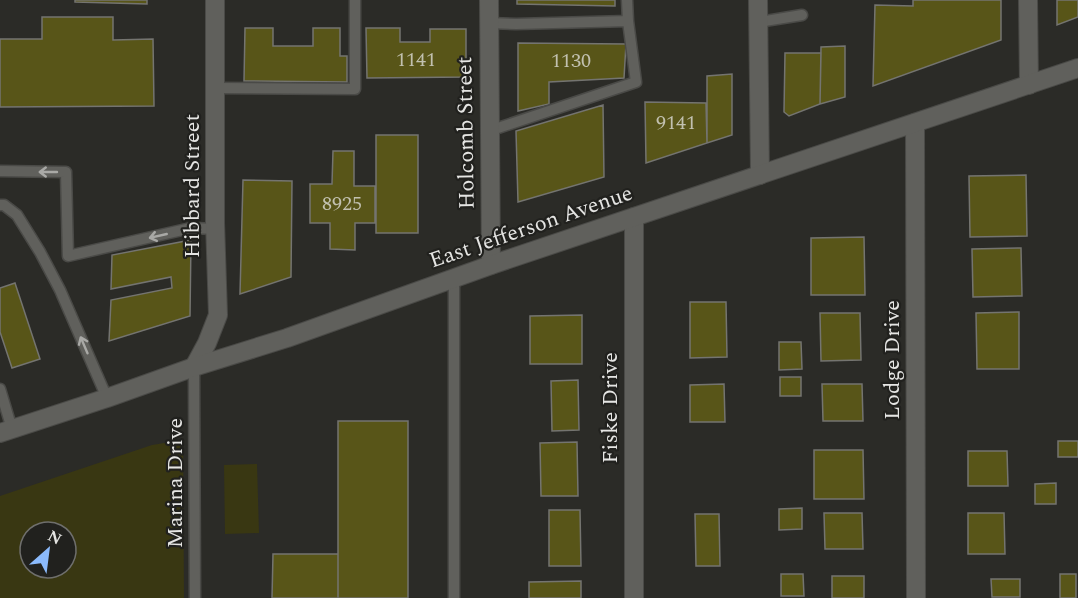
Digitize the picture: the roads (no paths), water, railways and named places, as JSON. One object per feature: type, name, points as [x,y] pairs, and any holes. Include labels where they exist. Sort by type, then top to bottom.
[{"type":"street","name":"Hibbard Street","points":[[194,367],[218,315],[215,0]]},
{"type":"street","name":"Holcomb Street","points":[[489,0],[492,265]]},
{"type":"street","points":[[758,0],[760,175]]},
{"type":"street","points":[[1028,0],[1029,85]]},
{"type":"street","name":"East Jefferson Avenue","points":[[6,431],[287,338],[492,265],[1078,68]]},
{"type":"street","name":"Lodge Drive","points":[[915,123],[916,598]]},
{"type":"street","name":"Fiske Drive","points":[[634,217],[634,598]]},
{"type":"lane","points":[[215,88],[355,89],[355,0]]},
{"type":"lane","points":[[489,131],[636,82],[627,0]]},
{"type":"lane","points":[[759,22],[802,15]]},
{"type":"lane","points":[[489,23],[628,21]]},
{"type":"lane","points":[[0,171],[66,172],[68,256],[191,228],[216,229]]},
{"type":"lane","points":[[0,205],[4,205],[17,215],[40,252],[60,290],[107,398]]},
{"type":"lane","points":[[454,279],[454,598]]},
{"type":"lane","name":"Marina Drive","points":[[194,367],[195,598]]},
{"type":"lane","points":[[0,389],[6,431]]}]
